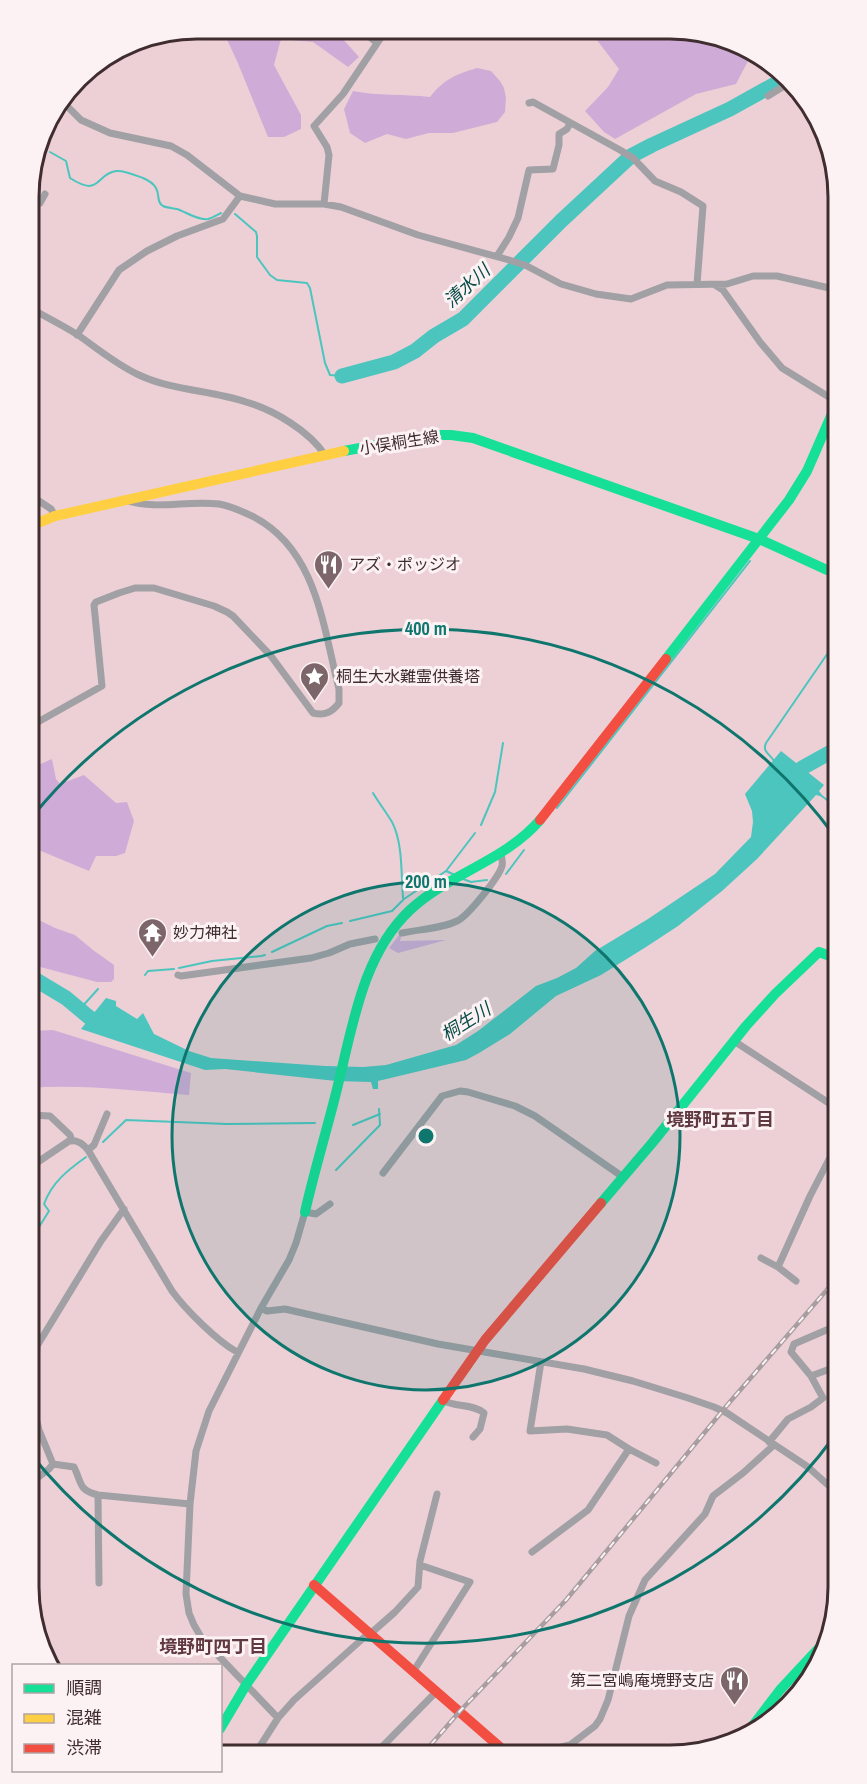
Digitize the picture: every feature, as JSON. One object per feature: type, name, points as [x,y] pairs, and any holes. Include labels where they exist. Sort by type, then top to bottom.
[{"type":"street","points":[[372,39],[377,43]]},
{"type":"street","points":[[324,204],[329,155],[327,147],[314,126],[343,94],[380,39]]},
{"type":"street","points":[[768,96],[783,87]]},
{"type":"street","points":[[529,103],[533,102],[620,150],[633,158],[655,181],[681,192],[703,206],[697,284]]},
{"type":"street","points":[[68,107],[81,120],[110,133],[171,146],[188,155],[240,196],[275,204],[324,204],[340,207],[418,234],[525,265],[561,284],[612,297],[631,298],[668,285],[727,284],[753,276],[777,276],[828,289]]},
{"type":"street","points":[[497,256],[518,218],[529,170],[554,169],[559,134],[567,129],[570,123]]},
{"type":"street","points":[[39,203],[45,194]]},
{"type":"street","points":[[77,335],[119,270],[147,251],[177,236],[223,219],[240,196]]},
{"type":"street","points":[[713,284],[723,290],[760,342],[782,368],[828,395]]},
{"type":"street","points":[[39,313],[141,376],[179,389],[255,405],[286,420],[325,455]]},
{"type":"street","points":[[278,1718],[201,1636],[189,1613],[186,1594],[190,1504],[196,1451],[209,1411],[237,1352],[289,1260],[296,1243],[361,997],[373,961],[392,930],[409,911],[434,892],[521,839],[543,817],[782,510],[801,481],[828,423]]},
{"type":"street","name":"小俣桐生線","points":[[39,522],[55,516],[325,455],[429,435],[451,435],[473,438],[759,538],[828,570]]},
{"type":"street","points":[[39,501],[55,516]]},
{"type":"street","points":[[39,721],[102,686],[94,605],[96,602],[135,588],[154,588],[227,612],[271,656],[313,713],[326,714],[339,703],[339,688],[312,584],[298,556],[279,535],[258,519],[224,505],[195,502],[150,505],[128,501]]},
{"type":"street","points":[[402,933],[445,925],[463,917],[501,868],[500,852]]},
{"type":"street","points":[[178,975],[217,972],[311,958],[350,944],[375,939]]},
{"type":"street","points":[[222,1726],[246,1685],[477,1351],[775,994],[819,952],[828,955]]},
{"type":"street","points":[[734,1041],[828,1102]]},
{"type":"street","points":[[383,1173],[442,1096],[460,1091],[514,1106],[535,1116],[623,1177]]},
{"type":"street","points":[[88,1150],[94,1145],[107,1114]]},
{"type":"street","points":[[39,1115],[50,1116],[70,1135],[72,1140]]},
{"type":"street","points":[[39,1161],[72,1140],[88,1150],[176,1296],[226,1345],[237,1352]]},
{"type":"street","points":[[778,1267],[828,1161]]},
{"type":"street","points":[[305,1212],[320,1213],[330,1204]]},
{"type":"street","points":[[39,1341],[101,1240],[124,1209]]},
{"type":"street","points":[[761,1258],[778,1267],[796,1281]]},
{"type":"street","points":[[261,1308],[267,1311],[285,1309],[438,1344],[584,1369],[633,1381],[727,1413],[808,1467],[828,1485]]},
{"type":"street","points":[[566,1745],[595,1726],[605,1708],[629,1616],[645,1580],[705,1514],[712,1496],[743,1473],[771,1444],[791,1417],[823,1398],[811,1376],[791,1352],[794,1344],[828,1329]]},
{"type":"street","points":[[541,1362],[530,1431],[567,1430],[607,1435],[656,1463]]},
{"type":"street","points":[[811,1376],[828,1370]]},
{"type":"street","points":[[443,1400],[477,1408],[484,1413],[480,1429],[473,1437]]},
{"type":"street","points":[[39,1430],[53,1464]]},
{"type":"street","points":[[532,1552],[588,1510],[629,1449]]},
{"type":"street","points":[[53,1464],[74,1467],[83,1489],[98,1495],[190,1504]]},
{"type":"street","points":[[39,1477],[53,1464]]},
{"type":"street","points":[[261,1745],[278,1718],[294,1700],[414,1593],[418,1587],[420,1565],[437,1494]]},
{"type":"street","points":[[98,1495],[99,1583]]},
{"type":"street","points":[[413,1672],[470,1582],[420,1565]]},
{"type":"street","points":[[315,1585],[497,1745]]},
{"type":"street","points":[[771,1708],[811,1658]]},
{"type":"street","points":[[384,1745],[436,1692]]},
{"type":"shaded area","points":[[227,39],[281,39],[274,65],[301,115],[301,129],[284,137],[268,137]]},
{"type":"shaded area","points":[[281,39],[343,39],[359,57],[348,67],[313,42]]},
{"type":"shaded area","points":[[596,39],[691,40],[721,47],[748,60],[736,84],[696,94],[615,139],[604,132],[585,111],[608,87],[619,69]]},
{"type":"shaded area","points":[[477,68],[491,71],[504,88],[505,112],[497,122],[453,133],[429,133],[406,139],[387,134],[365,143],[350,133],[344,109],[353,91],[430,97],[451,78]]},
{"type":"shaded area","points":[[52,759],[56,779],[60,784],[84,775],[116,803],[127,802],[134,821],[125,853],[116,856],[96,856],[89,871],[39,850],[39,765]]},
{"type":"shaded area","points":[[39,920],[75,935],[114,965],[114,979],[111,982],[97,982],[39,967]]},
{"type":"shaded area","points":[[403,930],[400,941],[446,940],[398,953],[389,948]]},
{"type":"shaded area","points":[[53,1030],[191,1073],[189,1095],[89,1087],[39,1088],[39,1031]]},
{"type":"water","points":[[781,751],[824,785],[819,791],[822,795],[816,795],[757,859],[678,926],[601,975],[556,996],[510,1034],[466,1060],[378,1081],[378,1089],[373,1089],[371,1082],[336,1081],[225,1069],[205,1070],[81,1029],[106,998],[116,1001],[116,1006],[137,1019],[143,1013],[154,1034],[189,1051],[211,1058],[363,1067],[386,1065],[456,1045],[536,986],[576,968],[595,951],[715,874],[751,837],[752,811],[745,794]]},
{"type":"waterway","name":"清水川","points":[[342,376],[394,362],[463,319],[561,221],[631,156],[730,109],[778,82]]},
{"type":"waterway","name":"清水川","points":[[50,152],[66,161],[70,178],[80,184],[93,185],[109,173],[122,171],[150,182],[157,190],[159,201],[163,206],[204,219],[210,219],[221,213]]},
{"type":"waterway","name":"清水川","points":[[235,214],[256,232],[257,257],[270,275],[277,280],[307,283],[310,288],[325,363],[330,375],[342,376]]},
{"type":"waterway","points":[[557,808],[750,561]]},
{"type":"waterway","points":[[774,761],[766,751],[766,743],[828,653]]},
{"type":"waterway","points":[[481,825],[495,792],[503,743]]},
{"type":"waterway","name":"桐生川","points":[[797,787],[802,768],[828,754]]},
{"type":"waterway","points":[[373,793],[396,830],[400,849],[403,898]]},
{"type":"waterway","points":[[819,794],[828,801]]},
{"type":"waterway","points":[[446,871],[475,833]]},
{"type":"waterway","points":[[506,874],[524,850]]},
{"type":"waterway","points":[[350,921],[392,911],[404,899],[446,871],[455,875]]},
{"type":"waterway","points":[[463,879],[471,882],[487,880]]},
{"type":"waterway","points":[[272,952],[327,926],[342,923]]},
{"type":"waterway","points":[[179,968],[212,961],[265,955]]},
{"type":"waterway","points":[[145,975],[148,971],[174,969]]},
{"type":"waterway","name":"桐生川","points":[[39,982],[66,998],[90,1018],[108,1025]]},
{"type":"waterway","points":[[80,1009],[98,989]]},
{"type":"waterway","points":[[336,1170],[380,1125],[379,1109]]},
{"type":"waterway","points":[[353,1125],[380,1114]]},
{"type":"waterway","points":[[103,1142],[126,1120],[227,1124],[315,1123]]},
{"type":"waterway","points":[[39,1227],[49,1211],[44,1204],[51,1189],[86,1157]]},
{"type":"railway","points":[[431,1745],[566,1600],[729,1403],[828,1289]]},
{"type":"traffic: fast","points":[[666,659],[789,500],[807,471],[828,423]]},
{"type":"traffic: fast","points":[[344,451],[429,435],[473,438],[759,539],[828,570]]},
{"type":"traffic: fast","points":[[305,1212],[354,1020],[369,972],[380,949],[393,929],[425,897],[494,857],[526,834],[540,820]]},
{"type":"traffic: fast","points":[[601,1203],[746,1026],[775,994],[819,952],[828,955]]},
{"type":"traffic: fast","points":[[222,1726],[246,1685],[443,1400]]},
{"type":"traffic: fast","points":[[759,1717],[780,1690],[812,1655]]},
{"type":"traffic: slow","points":[[39,522],[55,516],[344,451]]},
{"type":"traffic: jam","points":[[540,820],[666,659]]},
{"type":"traffic: jam","points":[[443,1400],[485,1340],[601,1203]]},
{"type":"traffic: jam","points":[[314,1585],[498,1745]]},
{"type":"place","name":"アズ・ポッジオ","points":[[328,590]]},
{"type":"place","name":"桐生大水難霊供養塔","points":[[315,702]]},
{"type":"place","name":"妙力神社","points":[[152,958]]},
{"type":"place","name":"第二宮嶋庵境野支店","points":[[735,1706]]},
{"type":"district","name":"境野町五丁目","points":[[720,1120]]},
{"type":"district","name":"境野町四丁目","points":[[213,1647]]}]
